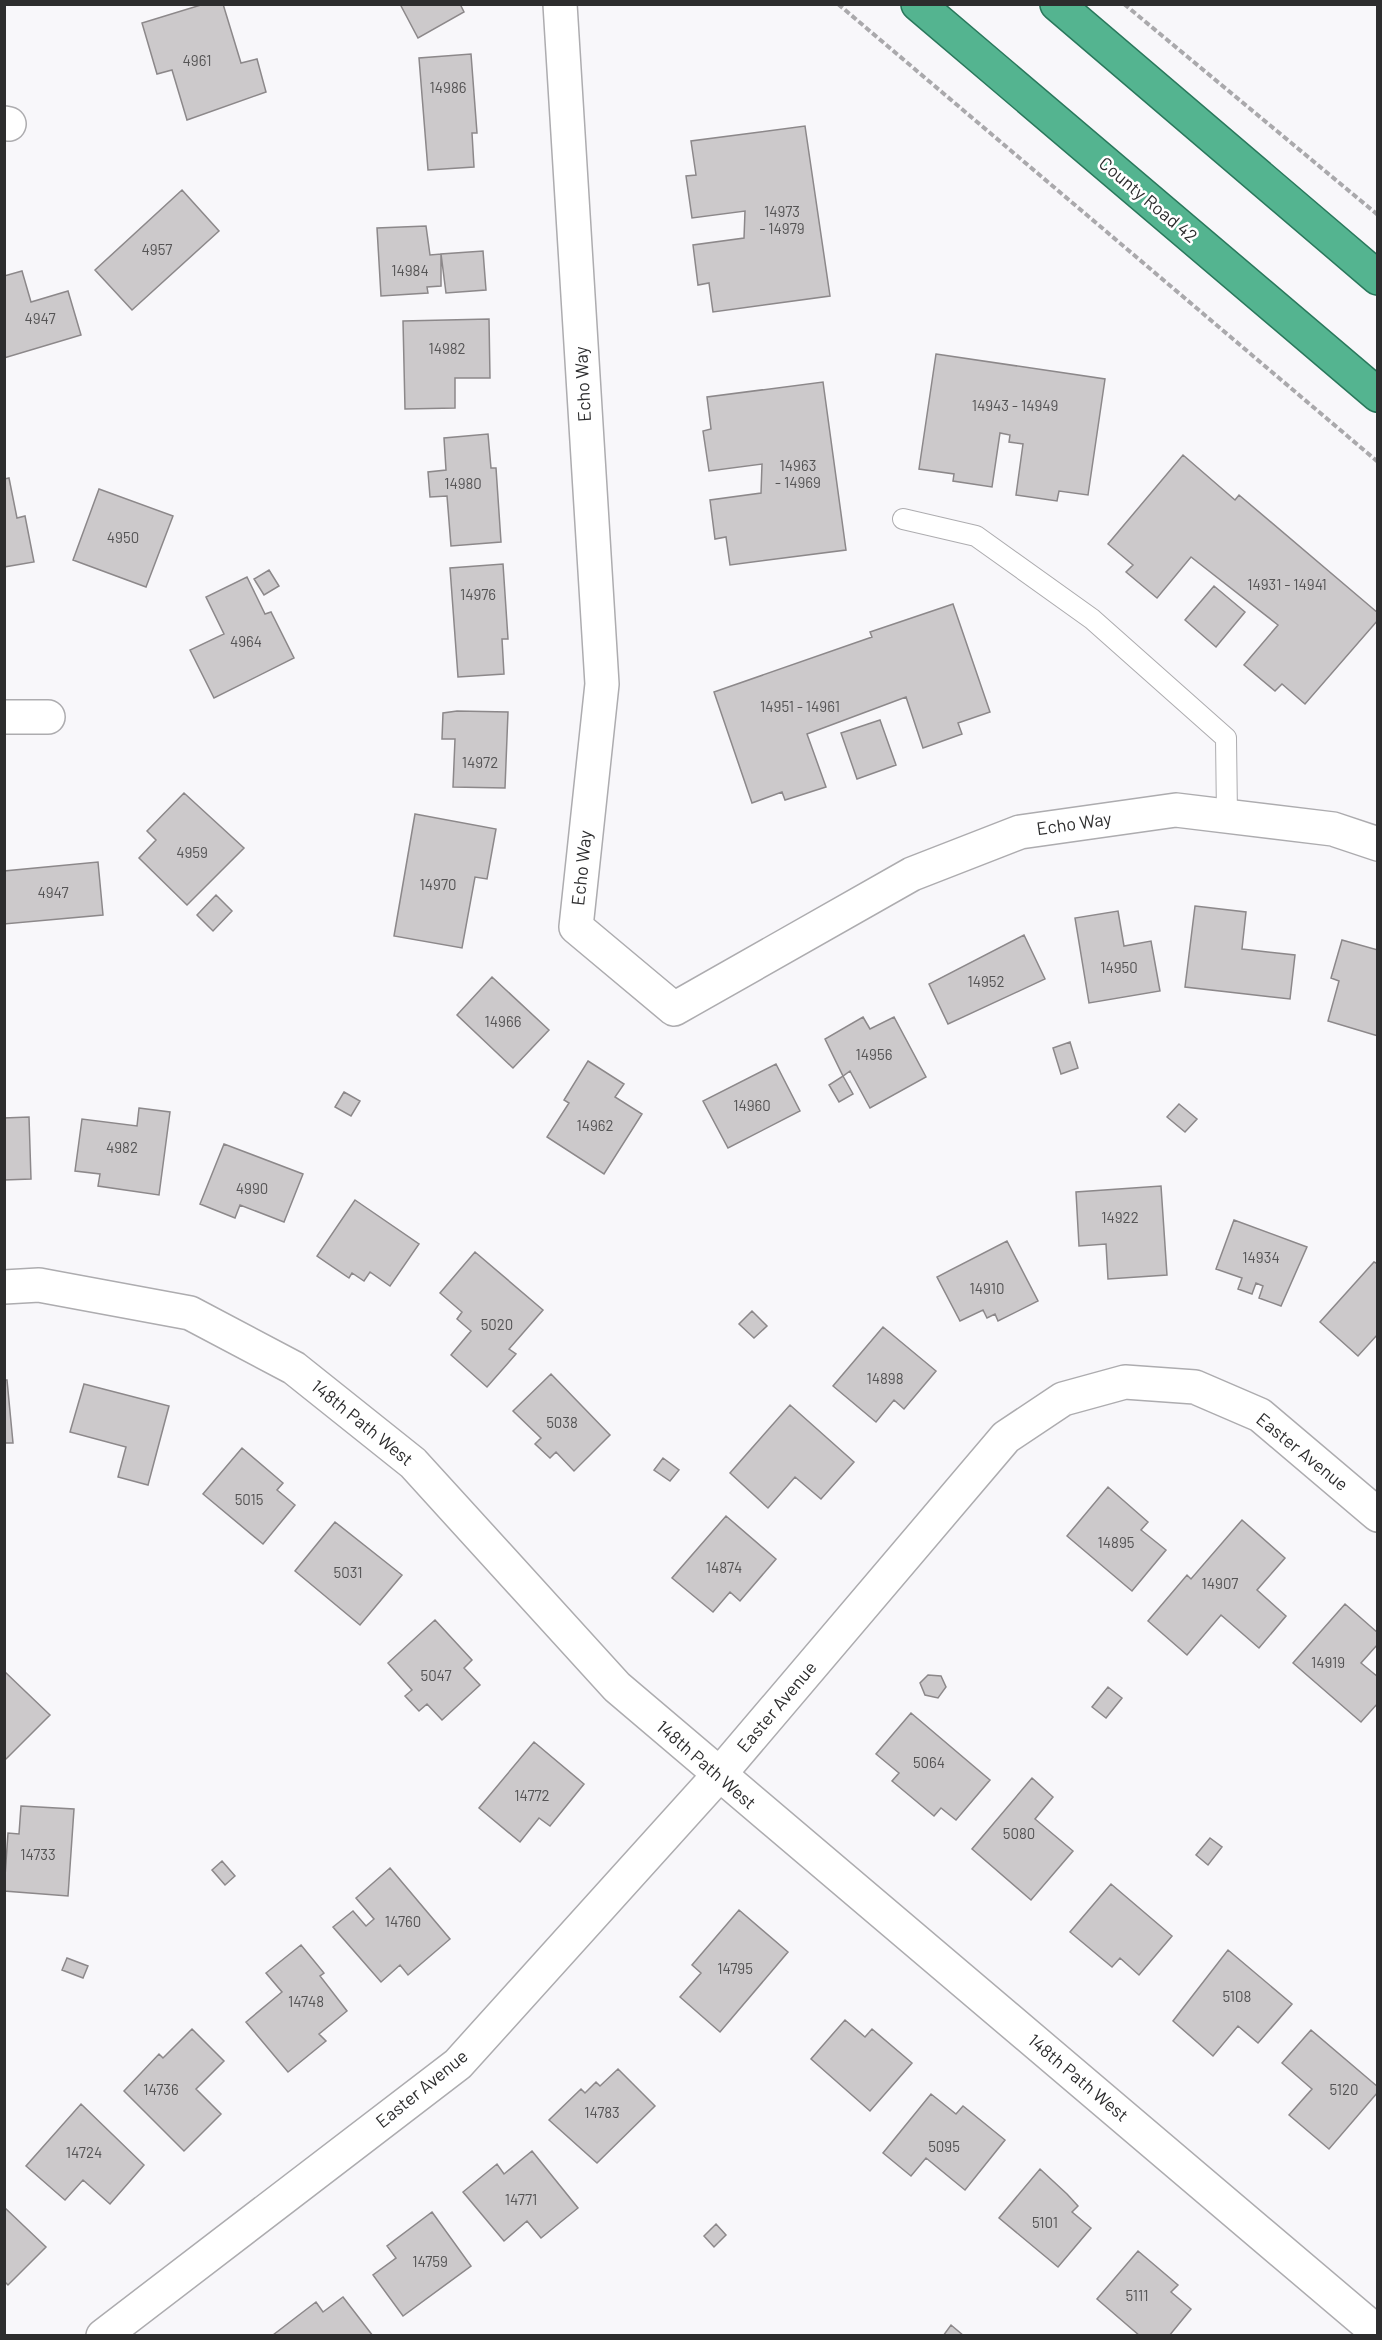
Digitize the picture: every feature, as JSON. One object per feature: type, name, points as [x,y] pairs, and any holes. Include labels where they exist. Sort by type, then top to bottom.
[{"type":"highway","name":"County Road 42","points":[[918,4],[1377,395]]},
{"type":"highway","points":[[1057,4],[1377,278]]},
{"type":"street","name":"Echo Way","points":[[560,4],[602,684],[576,927],[674,1009],[912,874],[1020,832],[1176,810],[1333,829],[1377,844]]},
{"type":"street","points":[[4,717],[48,717]]},
{"type":"street","name":"148th Path West","points":[[4,1287],[39,1285],[190,1313],[294,1368],[413,1463],[617,1687],[718,1776],[1377,2333]]},
{"type":"street","name":"Easter Avenue","points":[[103,2336],[458,2064],[718,1776],[1006,1437],[1063,1399],[1125,1382],[1196,1387],[1260,1415],[1377,1515]]},
{"type":"lane","points":[[903,519],[976,536],[1092,619],[1226,738],[1227,816]]},
{"type":"path","points":[[838,4],[1377,462]]},
{"type":"path","points":[[1124,4],[1377,215]]},
{"type":"building","points":[[204,4],[223,4],[241,63],[257,59],[266,92],[187,120],[172,70],[157,74],[142,23]]},
{"type":"building","points":[[400,4],[460,4],[464,12],[418,38]]},
{"type":"building","points":[[471,54],[477,133],[472,133],[474,167],[428,170],[419,58]]},
{"type":"building","points":[[805,126],[830,296],[713,312],[709,283],[698,285],[693,245],[744,238],[745,211],[692,218],[686,176],[696,175],[691,141]]},
{"type":"building","points":[[182,190],[219,231],[132,310],[95,270]]},
{"type":"building","points":[[426,226],[430,255],[441,254],[441,286],[427,287],[428,293],[381,296],[377,228]]},
{"type":"building","points":[[483,251],[486,290],[446,293],[441,254]]},
{"type":"building","points":[[22,271],[31,302],[68,291],[81,335],[4,358],[4,276]]},
{"type":"building","points":[[489,319],[490,378],[455,378],[455,408],[405,409],[403,321]]},
{"type":"building","points":[[936,354],[1105,379],[1088,495],[1059,491],[1057,501],[1016,495],[1023,444],[1009,442],[1010,435],[1000,433],[992,487],[953,481],[954,474],[919,469]]},
{"type":"building","points":[[823,382],[846,550],[730,565],[726,537],[715,539],[710,500],[761,493],[762,464],[709,471],[703,431],[711,429],[707,397]]},
{"type":"building","points":[[488,434],[491,468],[496,468],[501,542],[451,546],[447,496],[430,497],[428,472],[446,470],[444,438]]},
{"type":"building","points":[[1183,455],[1235,500],[1239,495],[1378,613],[1378,620],[1305,704],[1282,684],[1275,691],[1244,665],[1278,625],[1191,557],[1157,598],[1126,572],[1133,565],[1108,544]]},
{"type":"building","points":[[9,478],[17,518],[25,516],[34,562],[4,567],[4,479]]},
{"type":"building","points":[[99,489],[173,516],[146,587],[73,560]]},
{"type":"building","points":[[503,564],[508,639],[502,639],[504,674],[458,677],[450,568]]},
{"type":"building","points":[[269,570],[279,586],[264,595],[254,579]]},
{"type":"building","points":[[247,577],[265,614],[271,612],[294,658],[214,698],[190,650],[224,634],[206,597]]},
{"type":"building","points":[[1214,586],[1245,612],[1216,647],[1185,620]]},
{"type":"building","points":[[953,604],[990,712],[958,723],[962,734],[923,748],[906,697],[807,734],[826,787],[785,800],[782,792],[752,803],[714,692],[872,637],[870,632]]},
{"type":"building","points":[[508,712],[505,788],[453,787],[455,739],[442,739],[443,713]]},
{"type":"building","points":[[880,720],[896,765],[857,779],[841,733]]},
{"type":"building","points":[[184,793],[244,848],[187,905],[139,858],[156,840],[147,831]]},
{"type":"building","points":[[415,814],[496,829],[487,879],[475,877],[462,948],[394,936]]},
{"type":"building","points":[[98,862],[103,915],[4,924],[4,871]]},
{"type":"building","points":[[216,895],[232,911],[213,931],[197,915]]},
{"type":"building","points":[[1195,906],[1246,912],[1242,949],[1295,955],[1290,999],[1185,987]]},
{"type":"building","points":[[1118,911],[1124,946],[1151,941],[1160,991],[1089,1003],[1075,918]]},
{"type":"building","points":[[1024,935],[1045,979],[948,1024],[929,984]]},
{"type":"building","points":[[1342,940],[1378,950],[1378,1036],[1328,1021],[1339,981],[1331,978]]},
{"type":"building","points":[[492,977],[549,1030],[513,1068],[457,1015]]},
{"type":"building","points":[[863,1017],[870,1029],[894,1017],[926,1077],[870,1108],[850,1071],[843,1076],[825,1039]]},
{"type":"building","points":[[1070,1042],[1078,1068],[1061,1074],[1053,1048]]},
{"type":"building","points":[[588,1061],[624,1084],[615,1097],[642,1114],[604,1174],[547,1137],[569,1103],[564,1100]]},
{"type":"building","points":[[776,1064],[800,1111],[728,1148],[703,1101]]},
{"type":"building","points":[[843,1076],[853,1094],[839,1102],[829,1085]]},
{"type":"building","points":[[344,1092],[360,1101],[351,1116],[335,1107]]},
{"type":"building","points":[[1179,1104],[1197,1119],[1185,1132],[1167,1117]]},
{"type":"building","points":[[139,1108],[170,1112],[159,1195],[98,1186],[100,1174],[75,1171],[82,1119],[137,1126]]},
{"type":"building","points":[[29,1117],[31,1179],[4,1180],[4,1118]]},
{"type":"building","points":[[224,1144],[303,1174],[284,1222],[240,1205],[235,1218],[200,1204]]},
{"type":"building","points":[[1161,1186],[1167,1275],[1108,1279],[1106,1244],[1079,1246],[1076,1192]]},
{"type":"building","points":[[355,1200],[419,1244],[390,1286],[370,1272],[364,1281],[352,1273],[349,1278],[317,1256]]},
{"type":"building","points":[[1234,1220],[1307,1247],[1281,1306],[1259,1298],[1263,1286],[1256,1283],[1252,1294],[1238,1289],[1242,1278],[1216,1269]]},
{"type":"building","points":[[1007,1241],[1038,1301],[998,1321],[995,1314],[987,1318],[983,1310],[960,1321],[937,1277]]},
{"type":"building","points":[[475,1252],[543,1310],[509,1349],[516,1354],[487,1387],[451,1355],[471,1331],[457,1319],[462,1312],[440,1293]]},
{"type":"building","points":[[1374,1262],[1378,1264],[1378,1334],[1358,1356],[1320,1322]]},
{"type":"building","points":[[752,1311],[767,1326],[754,1338],[739,1324]]},
{"type":"building","points":[[883,1327],[936,1371],[904,1409],[894,1400],[876,1422],[833,1386]]},
{"type":"building","points":[[551,1374],[610,1435],[574,1471],[556,1452],[550,1458],[535,1444],[541,1438],[513,1411]]},
{"type":"building","points":[[4,1380],[7,1380],[13,1443],[4,1443]]},
{"type":"building","points":[[84,1384],[169,1406],[148,1485],[118,1477],[126,1447],[70,1432]]},
{"type":"building","points":[[790,1405],[854,1462],[821,1499],[795,1477],[768,1508],[730,1473]]},
{"type":"building","points":[[242,1448],[283,1483],[277,1490],[295,1505],[263,1544],[203,1494]]},
{"type":"building","points":[[663,1458],[679,1470],[670,1481],[654,1470]]},
{"type":"building","points":[[1108,1487],[1148,1522],[1141,1530],[1166,1550],[1132,1591],[1067,1536]]},
{"type":"building","points":[[726,1516],[776,1559],[740,1601],[730,1592],[713,1612],[672,1578]]},
{"type":"building","points":[[1242,1520],[1285,1558],[1257,1590],[1286,1616],[1259,1648],[1221,1615],[1187,1655],[1148,1621],[1187,1575],[1191,1579]]},
{"type":"building","points":[[335,1522],[402,1575],[360,1625],[295,1571]]},
{"type":"building","points":[[1345,1604],[1378,1633],[1378,1644],[1361,1663],[1378,1677],[1378,1703],[1361,1722],[1293,1663]]},
{"type":"building","points":[[435,1620],[472,1660],[464,1668],[480,1685],[442,1720],[427,1704],[419,1711],[405,1696],[412,1690],[388,1663]]},
{"type":"building","points":[[4,1671],[50,1715],[4,1761]]},
{"type":"building","points":[[928,1675],[941,1676],[946,1687],[938,1698],[925,1695],[920,1683]]},
{"type":"building","points":[[1108,1687],[1122,1698],[1106,1718],[1092,1707]]},
{"type":"building","points":[[911,1713],[990,1780],[956,1820],[941,1808],[934,1816],[892,1781],[899,1773],[876,1754]]},
{"type":"building","points":[[534,1742],[584,1784],[550,1826],[539,1818],[520,1842],[479,1808]]},
{"type":"building","points":[[1032,1778],[1053,1797],[1035,1819],[1073,1851],[1031,1900],[972,1849]]},
{"type":"building","points":[[21,1806],[74,1809],[68,1896],[4,1891],[8,1833],[19,1834]]},
{"type":"building","points":[[1210,1838],[1222,1847],[1208,1865],[1196,1855]]},
{"type":"building","points":[[222,1861],[235,1876],[225,1885],[212,1870]]},
{"type":"building","points":[[390,1868],[450,1939],[408,1975],[400,1965],[381,1982],[333,1927],[353,1911],[366,1926],[374,1919],[356,1898]]},
{"type":"building","points":[[1111,1884],[1172,1936],[1139,1975],[1120,1958],[1112,1967],[1070,1932]]},
{"type":"building","points":[[739,1910],[788,1952],[720,2032],[680,1997],[701,1973],[692,1965]]},
{"type":"building","points":[[301,1945],[324,1973],[320,1976],[347,2011],[319,2034],[326,2041],[288,2072],[246,2022],[282,1992],[266,1973]]},
{"type":"building","points":[[1228,1950],[1292,2004],[1258,2043],[1238,2026],[1213,2056],[1173,2021]]},
{"type":"building","points":[[67,1958],[88,1966],[83,1978],[62,1970]]},
{"type":"building","points":[[845,2020],[865,2037],[872,2029],[912,2063],[870,2111],[811,2059]]},
{"type":"building","points":[[192,2029],[224,2061],[196,2089],[221,2114],[184,2151],[124,2091],[159,2054],[163,2058]]},
{"type":"building","points":[[1311,2030],[1378,2087],[1378,2092],[1329,2149],[1289,2115],[1312,2089],[1282,2063]]},
{"type":"building","points":[[618,2069],[655,2106],[597,2163],[549,2120],[581,2089],[585,2093],[596,2082],[600,2086]]},
{"type":"building","points":[[931,2094],[956,2114],[963,2106],[1005,2140],[965,2190],[926,2158],[911,2176],[883,2153]]},
{"type":"building","points":[[81,2104],[144,2165],[110,2204],[83,2180],[65,2200],[26,2166]]},
{"type":"building","points":[[532,2151],[578,2208],[541,2238],[527,2221],[504,2241],[463,2192],[497,2164],[504,2174]]},
{"type":"building","points":[[1040,2169],[1078,2206],[1072,2212],[1091,2228],[1058,2267],[999,2218]]},
{"type":"building","points":[[4,2207],[46,2247],[8,2285],[4,2281]]},
{"type":"building","points":[[432,2212],[471,2266],[403,2316],[373,2275],[396,2258],[387,2246]]},
{"type":"building","points":[[716,2224],[726,2235],[714,2247],[704,2236]]},
{"type":"building","points":[[1138,2251],[1178,2285],[1171,2292],[1191,2309],[1169,2336],[1140,2336],[1097,2299]]},
{"type":"building","points":[[343,2297],[373,2336],[273,2335],[316,2302],[323,2312]]},
{"type":"building","points":[[951,2325],[964,2336],[943,2336]]}]
